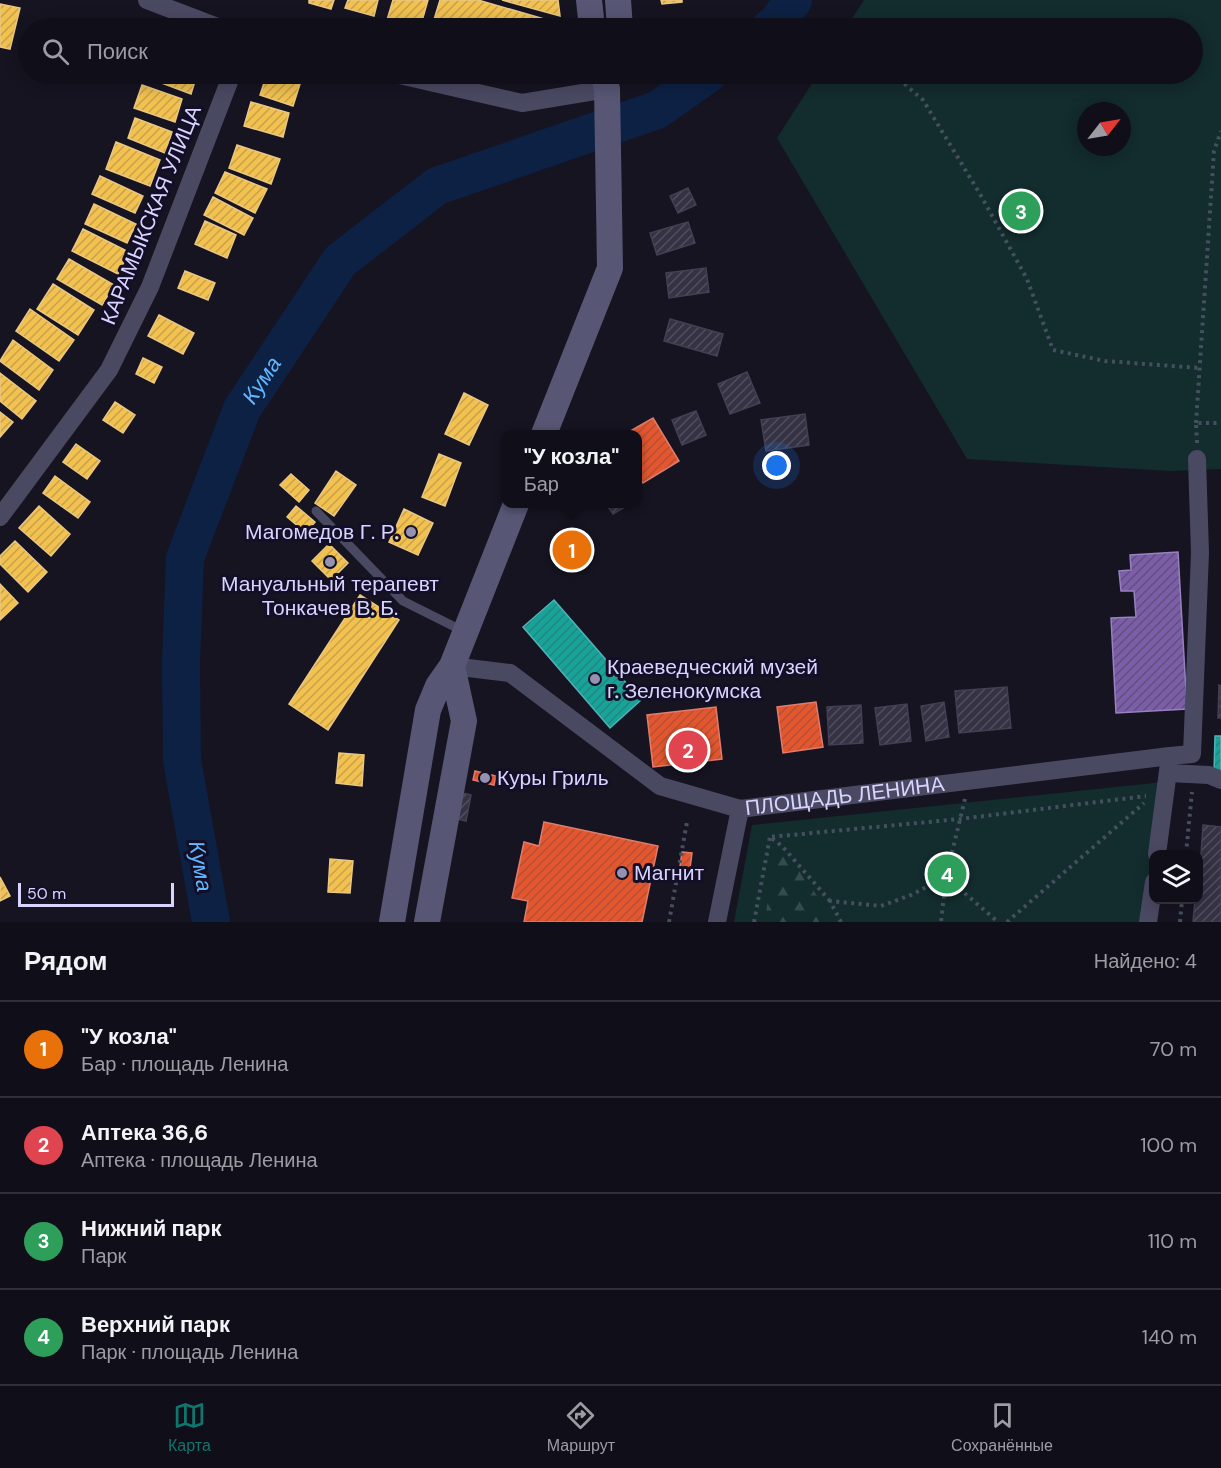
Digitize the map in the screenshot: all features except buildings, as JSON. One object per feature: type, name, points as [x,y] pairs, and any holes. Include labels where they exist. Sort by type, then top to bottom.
[{"type":"street","points":[[147,0],[194,18]]},
{"type":"street","points":[[589,0],[591,18]]},
{"type":"street","points":[[618,0],[619,18]]},
{"type":"street","name":"КАРАМЫКСКАЯ УЛИЦА","points":[[0,517],[109,370],[150,287],[228,84]]},
{"type":"street","points":[[439,84],[522,103],[590,84]]},
{"type":"street","points":[[546,430],[610,268],[608,84]]},
{"type":"street","name":"ПЛОЩАДЬ ЛЕНИНА","points":[[452,666],[510,673],[660,786],[740,809],[969,781],[1169,764],[1192,754],[1200,553],[1197,459]]},
{"type":"street","points":[[392,922],[428,710],[438,686],[452,666],[514,508]]},
{"type":"street","points":[[427,922],[464,721],[452,666]]},
{"type":"street","points":[[1158,850],[1169,764],[1221,780]]},
{"type":"street","points":[[717,922],[740,809]]},
{"type":"street","points":[[1148,922],[1151,904]]},
{"type":"lane","points":[[316,511],[403,601],[465,632]]},
{"type":"path","points":[[905,84],[923,100],[980,194],[1027,279],[1053,350],[1105,362],[1200,368]]},
{"type":"path","points":[[1197,459],[1196,423],[1214,151],[1221,132]]},
{"type":"path","points":[[1196,423],[1221,423]]},
{"type":"path","points":[[941,922],[946,877],[969,781]]},
{"type":"path","points":[[770,837],[960,819],[1153,795],[1007,922]]},
{"type":"path","points":[[669,922],[687,822]]},
{"type":"path","points":[[770,837],[782,846],[830,901],[841,922]]},
{"type":"path","points":[[754,922],[770,837]]},
{"type":"path","points":[[830,901],[881,906],[911,895],[946,877]]},
{"type":"path","points":[[946,877],[998,922]]},
{"type":"path","points":[[1180,922],[1182,904]]},
{"type":"green space","points":[[864,0],[1221,0],[1221,469],[1171,471],[967,459],[777,138],[812,84],[1203,84],[1203,18],[852,18]]},
{"type":"green space","points":[[1163,782],[1154,850],[1149,850],[1149,885],[1144,922],[734,922],[752,825]]},
{"type":"green space","points":[[778,848],[787,852],[835,922],[764,922]]},
{"type":"waterway","name":"Кума","points":[[781,18],[793,0]]},
{"type":"waterway","name":"Кума","points":[[211,922],[182,760],[181,662],[185,558],[242,409],[340,261],[437,186],[657,110],[694,84]]},
{"type":"place","name":"Нижний парк","points":[[1021,211]]},
{"type":"place","name":"Магомедов Г. Р.","points":[[411,532]]},
{"type":"place","name":"\"У козла\"","points":[[572,550]]},
{"type":"place","name":"Мануальный терапевт Тонкачев В. Б.","points":[[330,562]]},
{"type":"place","name":"Краеведческий музей г. Зеленокумска","points":[[595,679]]},
{"type":"place","name":"Аптека 36,6","points":[[688,750]]},
{"type":"place","name":"Куры Гриль","points":[[485,778]]},
{"type":"place","name":"Магнит","points":[[622,873]]},
{"type":"place","name":"Верхний парк","points":[[947,874]]}]
